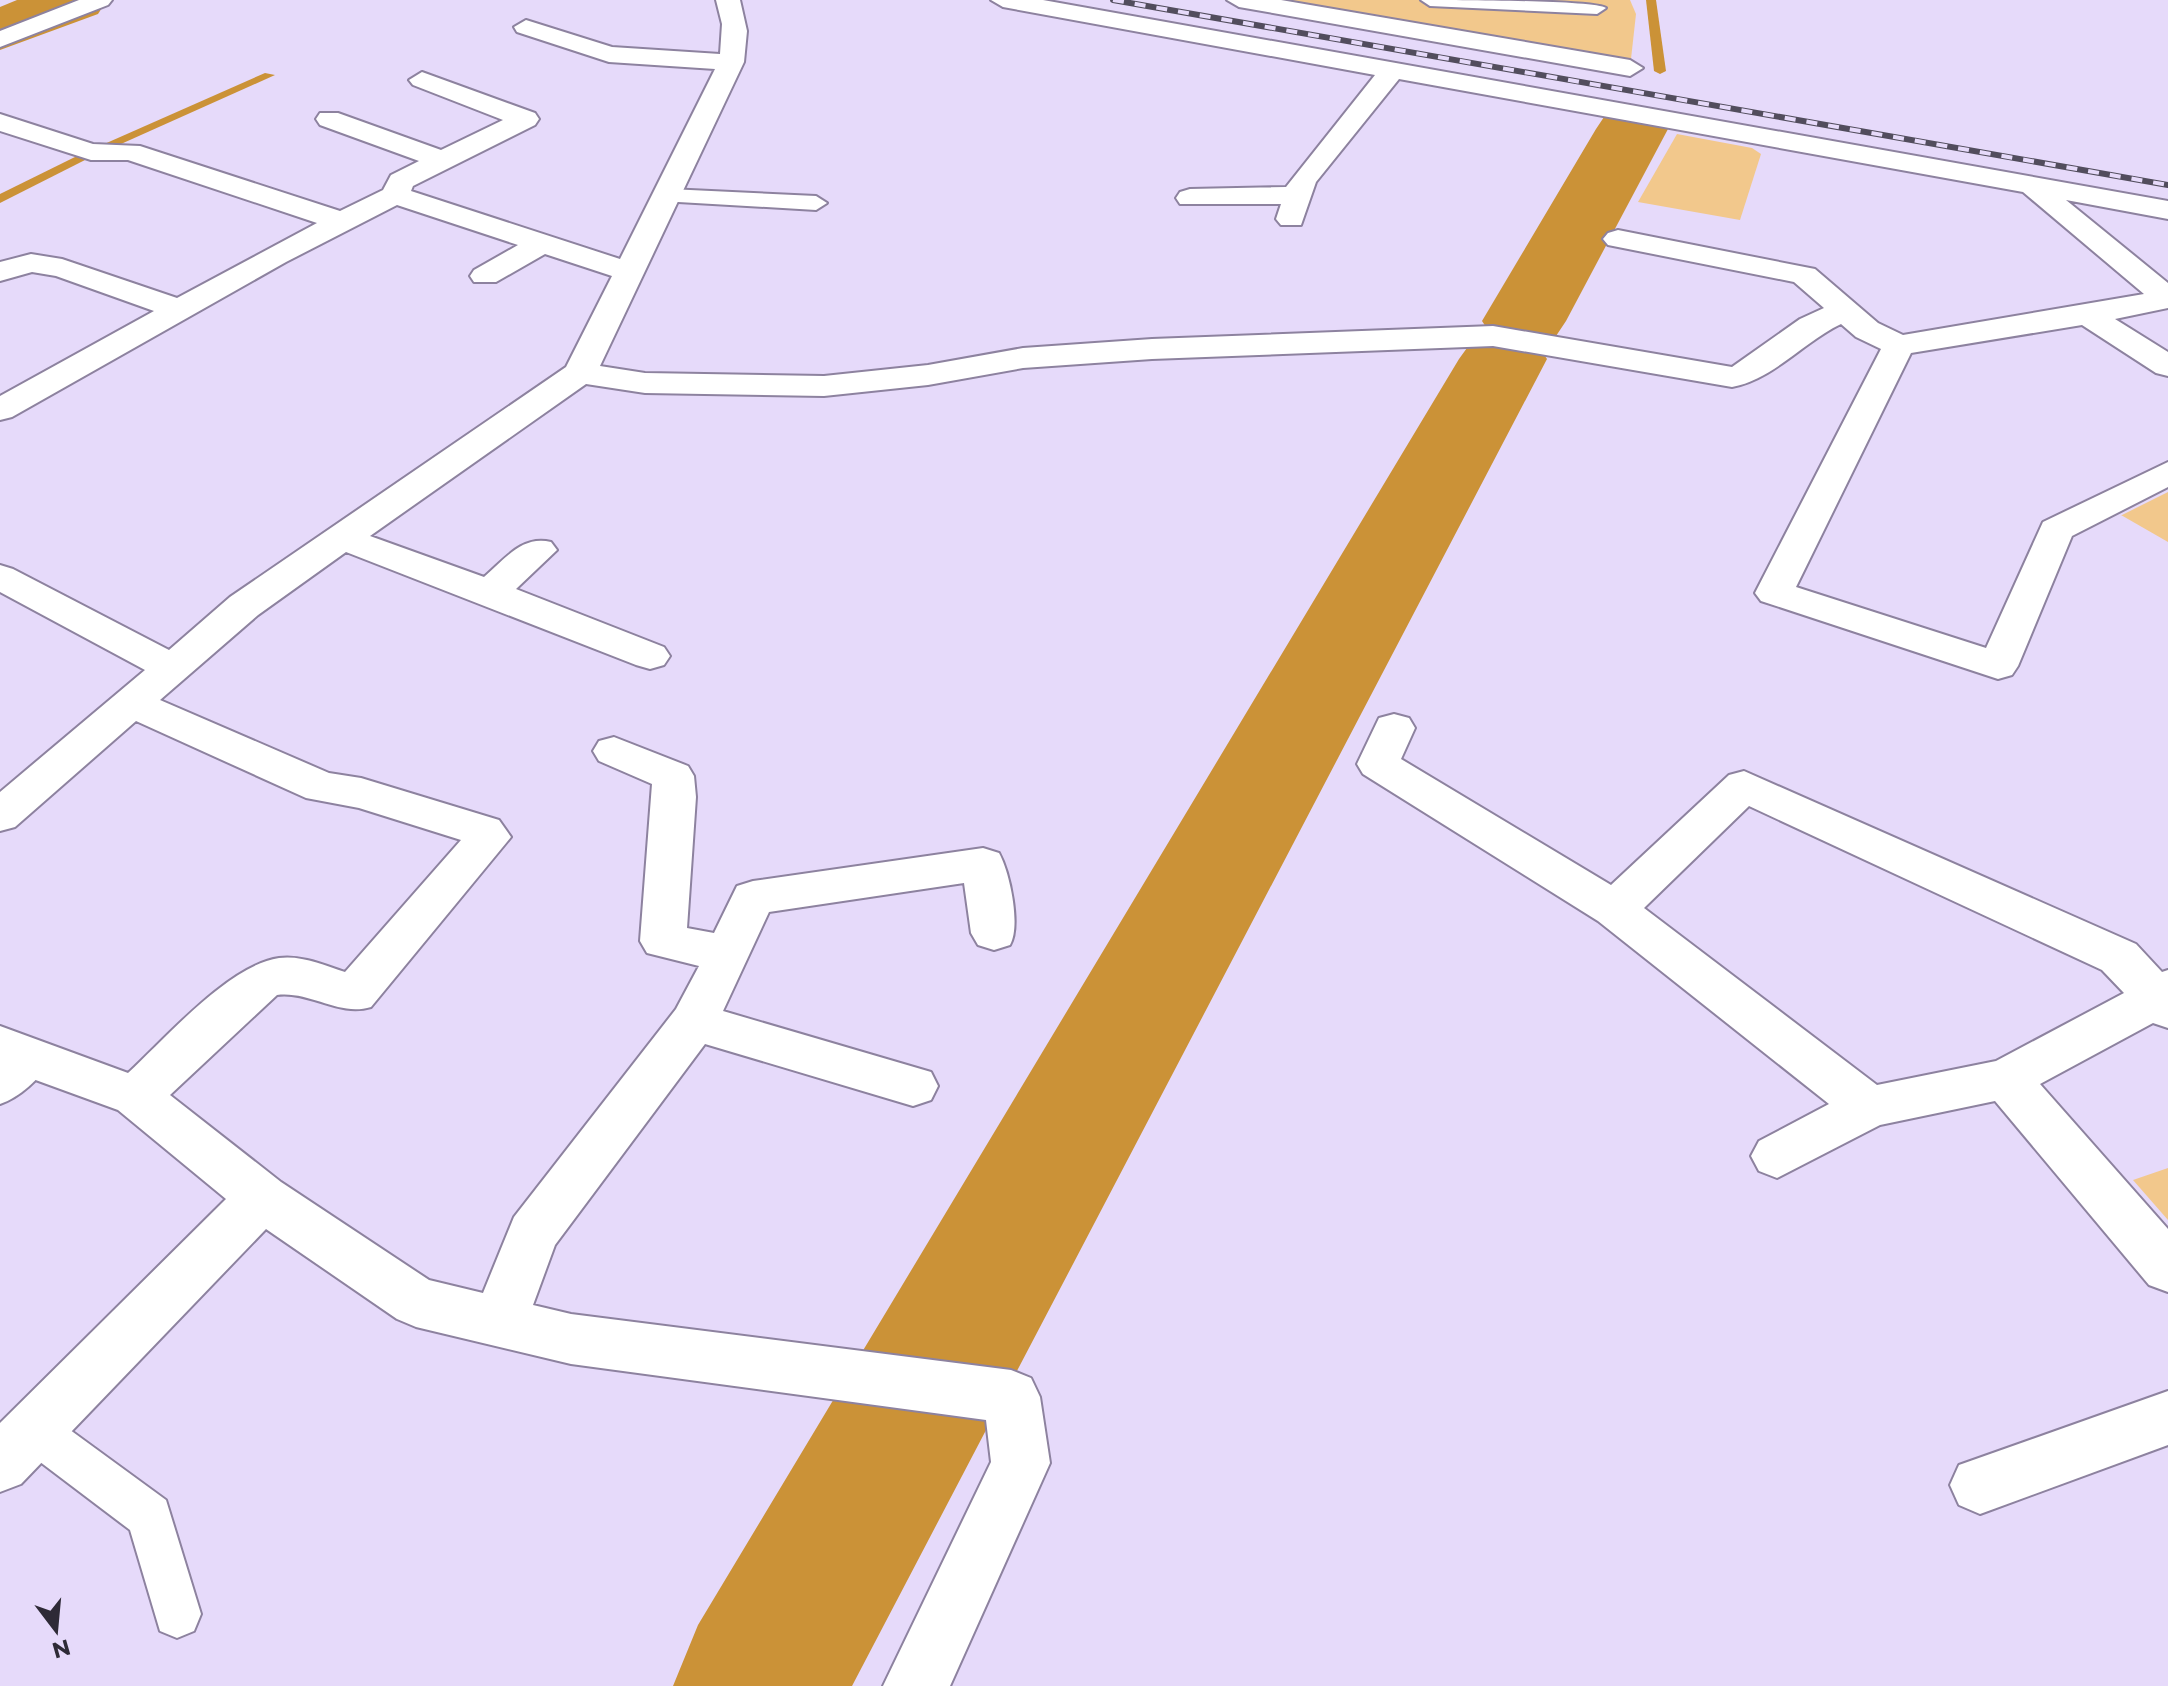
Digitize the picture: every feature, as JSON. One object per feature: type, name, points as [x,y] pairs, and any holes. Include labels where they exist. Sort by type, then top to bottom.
[{"type":"street","points":[[0,40],[100,0]]},
{"type":"street","points":[[0,816],[244,606],[580,373],[669,196],[731,62],[736,42],[736,20],[728,0]]},
{"type":"street","points":[[1003,0],[2025,179],[2168,210]]},
{"type":"street","points":[[1239,0],[1289,4],[1630,68]]},
{"type":"street","points":[[526,27],[609,54],[731,62]]},
{"type":"street","points":[[567,40],[591,28]]},
{"type":"street","points":[[1190,198],[1295,207],[1302,181],[1393,70]]},
{"type":"street","points":[[395,195],[401,181],[526,119],[456,93],[423,94]]},
{"type":"street","points":[[329,119],[444,161]]},
{"type":"street","points":[[0,122],[91,152],[130,152],[340,221]]},
{"type":"street","points":[[1618,239],[1726,250],[1804,275],[1867,330],[1899,345],[2168,299],[2025,179]]},
{"type":"street","points":[[0,410],[340,221],[395,195],[469,209],[542,243],[631,272]]},
{"type":"street","points":[[485,276],[542,243]]},
{"type":"street","points":[[0,272],[31,263],[62,268],[180,310]]},
{"type":"street","points":[[580,373],[645,383],[824,386],[928,375],[1052,356],[1493,336],[1732,377],[1743,375],[1811,326],[1844,311]]},
{"type":"street","points":[[2087,315],[2168,366]]},
{"type":"street","points":[[1899,345],[1774,593],[1998,666],[2056,530],[2168,473]]},
{"type":"street","points":[[344,539],[490,592],[650,656]]},
{"type":"street","points":[[490,592],[538,550]]},
{"type":"street","points":[[0,577],[172,668]]},
{"type":"street","points":[[131,703],[321,787],[361,793],[484,831],[489,837],[354,994],[289,973],[271,975],[256,984],[136,1096]]},
{"type":"street","points":[[1394,728],[1378,764],[1614,909],[1869,1107]]},
{"type":"street","points":[[614,751],[673,776],[675,797],[663,941],[728,954]]},
{"type":"street","points":[[1614,909],[1744,786],[2119,957],[2164,999],[2006,1079],[1869,1107],[1777,1156]]},
{"type":"street","points":[[499,1321],[533,1233],[694,1022],[753,898],[983,864],[994,933]]},
{"type":"street","points":[[694,1022],[913,1086]]},
{"type":"street","points":[[10,1064],[136,1096],[262,1198],[416,1302],[571,1339],[1011,1397],[1021,1463],[941,1639],[915,1686]]},
{"type":"street","points":[[2006,1079],[2168,1268]]},
{"type":"street","points":[[17,1447],[262,1198]]},
{"type":"street","points":[[1980,1485],[2168,1418]]},
{"type":"lane","points":[[1430,0],[1597,8]]},
{"type":"lane","points":[[669,196],[816,203]]},
{"type":"lane","points":[[17,1447],[150,1516],[177,1614]]},
{"type":"shaded area","points":[[1271,0],[1630,0],[1636,14],[1631,59],[1626,61]]},
{"type":"shaded area","points":[[1677,134],[1752,148],[1761,154],[1740,220],[1638,202]]},
{"type":"shaded area","points":[[2168,492],[2168,542],[2121,515],[2122,515]]},
{"type":"shaded area","points":[[2168,1168],[2168,1220],[2133,1180]]},
{"type":"waterway","points":[[0,30],[75,0]]},
{"type":"waterway","points":[[1651,0],[1660,71]]},
{"type":"waterway","points":[[108,145],[269,75]]},
{"type":"waterway","points":[[1524,321],[1632,129]]},
{"type":"waterway","points":[[0,199],[81,159]]},
{"type":"waterway","points":[[759,1686],[1503,359]]},
{"type":"railway","points":[[1113,0],[2168,185]]}]
